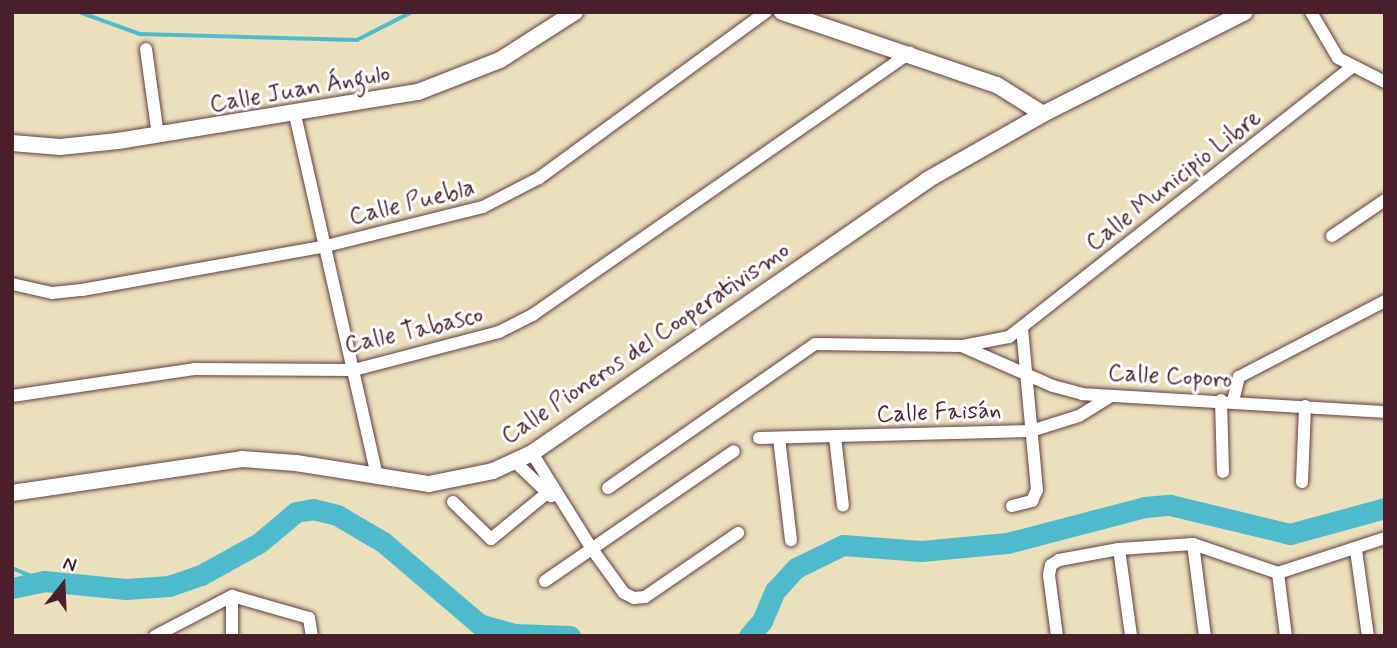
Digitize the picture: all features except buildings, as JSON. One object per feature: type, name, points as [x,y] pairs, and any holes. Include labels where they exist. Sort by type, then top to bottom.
[{"type":"street","name":"Calle Juan Ángulo","points":[[12,143],[60,147],[158,136],[295,116],[418,92],[458,80],[533,43],[575,12]]},
{"type":"street","name":"Calle Puebla","points":[[12,284],[52,292],[82,290],[326,246],[483,207],[511,196],[766,12]]},
{"type":"street","points":[[782,12],[910,53],[997,85],[1043,114]]},
{"type":"street","name":"Calle Pioneros del Cooperativismo","points":[[12,493],[242,460],[296,463],[377,478],[445,483],[515,462],[532,453],[927,180],[1043,114],[1245,12]]},
{"type":"street","points":[[1311,12],[1328,46],[1352,67],[1385,82]]},
{"type":"street","points":[[146,49],[158,136]]},
{"type":"street","name":"Calle Tabasco","points":[[12,397],[194,369],[354,370],[466,344],[534,314],[910,53]]},
{"type":"street","name":"Calle Municipio Libre","points":[[1022,328],[1352,67]]},
{"type":"street","points":[[295,116],[377,478]]},
{"type":"street","points":[[1332,236],[1385,200]]},
{"type":"street","points":[[1223,472],[1227,401],[1239,377],[1385,301]]},
{"type":"street","points":[[1012,506],[1036,496],[1022,328]]},
{"type":"street","name":"Calle Coporo","points":[[608,488],[815,344],[963,346],[999,342],[1022,328]]},
{"type":"street","name":"Calle Coporo","points":[[963,346],[1067,391],[1385,412]]},
{"type":"street","name":"Calle Faisán","points":[[759,438],[1031,431],[1079,416],[1111,396]]},
{"type":"street","points":[[1302,482],[1305,406]]},
{"type":"street","points":[[835,437],[843,506]]},
{"type":"street","points":[[779,438],[790,540]]},
{"type":"street","points":[[545,581],[734,451]]},
{"type":"street","points":[[532,453],[551,493],[624,593],[645,597],[738,533]]},
{"type":"street","points":[[515,462],[551,493]]},
{"type":"street","points":[[453,502],[491,539],[551,493]]},
{"type":"street","points":[[1057,636],[1051,565],[1119,549],[1193,544],[1278,573],[1356,550],[1385,538]]},
{"type":"street","points":[[1193,544],[1205,636]]},
{"type":"street","points":[[1119,549],[1131,636]]},
{"type":"street","points":[[1356,550],[1368,636]]},
{"type":"street","points":[[1278,573],[1286,636]]},
{"type":"street","points":[[232,596],[232,636]]},
{"type":"street","points":[[155,636],[232,596],[309,618],[312,636]]},
{"type":"waterway","points":[[79,12],[140,34],[357,40],[412,12]]},
{"type":"waterway","points":[[749,636],[762,621],[775,591],[796,568],[843,545],[921,551],[1007,543],[1145,507],[1170,505],[1290,534],[1385,508]]},
{"type":"waterway","points":[[12,588],[44,581],[126,589],[169,586],[201,575],[259,543],[296,512],[313,509],[337,515],[383,542],[479,624],[514,634],[570,636]]},
{"type":"waterway","points":[[12,568],[44,581]]}]
